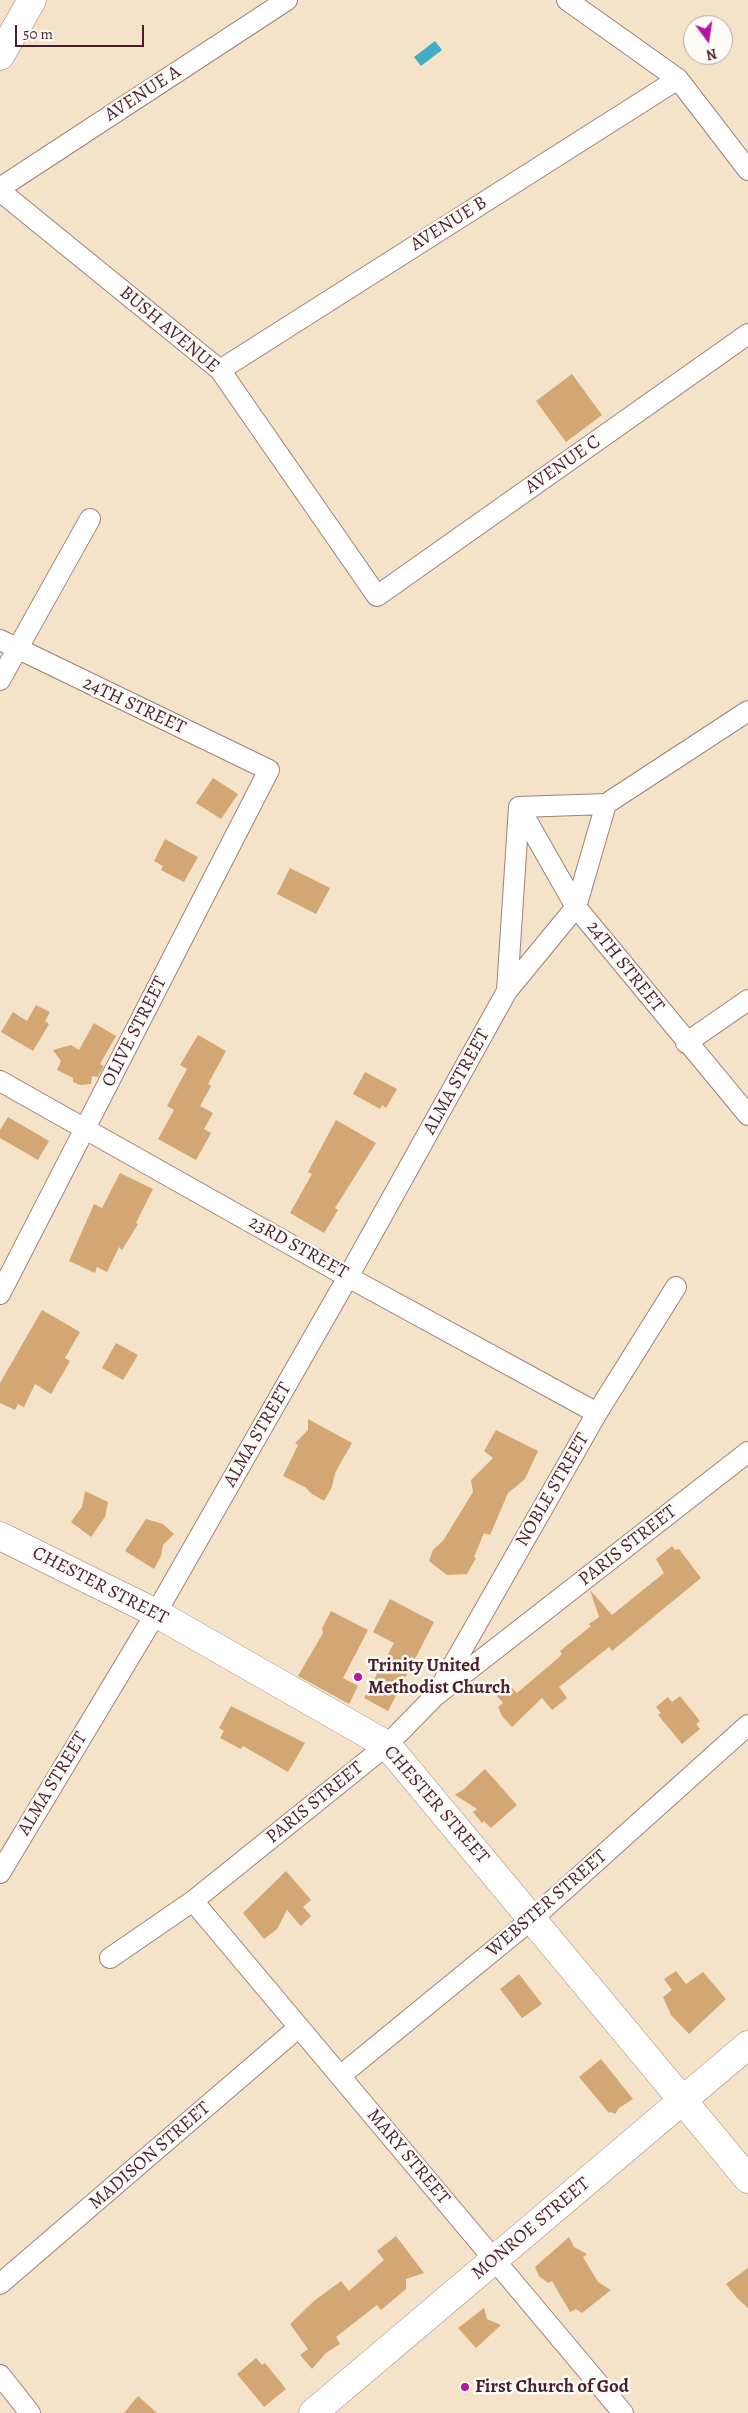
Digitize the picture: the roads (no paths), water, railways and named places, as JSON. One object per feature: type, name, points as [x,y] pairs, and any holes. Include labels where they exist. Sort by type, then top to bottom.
[{"type":"street","points":[[0,56],[32,0]]},
{"type":"street","name":"AVENUE A","points":[[0,190],[287,0]]},
{"type":"street","points":[[568,0],[678,79],[748,170]]},
{"type":"street","name":"AVENUE B","points":[[220,370],[678,79]]},
{"type":"street","name":"BUSH AVENUE","points":[[0,190],[220,370],[377,596]]},
{"type":"street","name":"AVENUE C","points":[[377,596],[748,334]]},
{"type":"street","points":[[0,680],[8,645],[90,519]]},
{"type":"street","name":"24TH STREET","points":[[8,645],[269,770]]},
{"type":"street","points":[[518,807],[606,804],[748,711]]},
{"type":"street","name":"OLIVE STREET","points":[[0,1294],[269,770]]},
{"type":"street","name":"ALMA STREET","points":[[0,1873],[156,1613],[348,1277],[507,991],[576,907],[606,804]]},
{"type":"street","name":"24TH STREET","points":[[518,807],[576,907],[686,1043],[748,1115]]},
{"type":"street","name":"ALMA STREET","points":[[507,991],[518,807]]},
{"type":"street","points":[[686,1043],[748,1000]]},
{"type":"street","name":"23RD STREET","points":[[0,1081],[348,1277],[597,1413]]},
{"type":"street","name":"NOBLE STREET","points":[[436,1696],[597,1413],[676,1287]]},
{"type":"street","name":"PARIS STREET","points":[[110,1958],[194,1901],[387,1745],[436,1696],[748,1452]]},
{"type":"street","name":"CHESTER STREET","points":[[0,1536],[156,1613],[387,1745],[748,2179]]},
{"type":"street","name":"WEBSTER STREET","points":[[340,2076],[532,1919],[748,1724]]},
{"type":"street","name":"MARY STREET","points":[[194,1901],[623,2413]]},
{"type":"street","name":"MADISON STREET","points":[[0,2284],[299,2027]]},
{"type":"street","name":"MONROE STREET","points":[[313,2413],[748,2045]]},
{"type":"street","points":[[0,2375],[30,2413]]},
{"type":"water","points":[[435,41],[442,50],[421,66],[414,57]]},
{"type":"place","name":"Trinity United Methodist Church","points":[[358,1677]]},
{"type":"place","name":"First Church of God","points":[[465,2387]]}]
